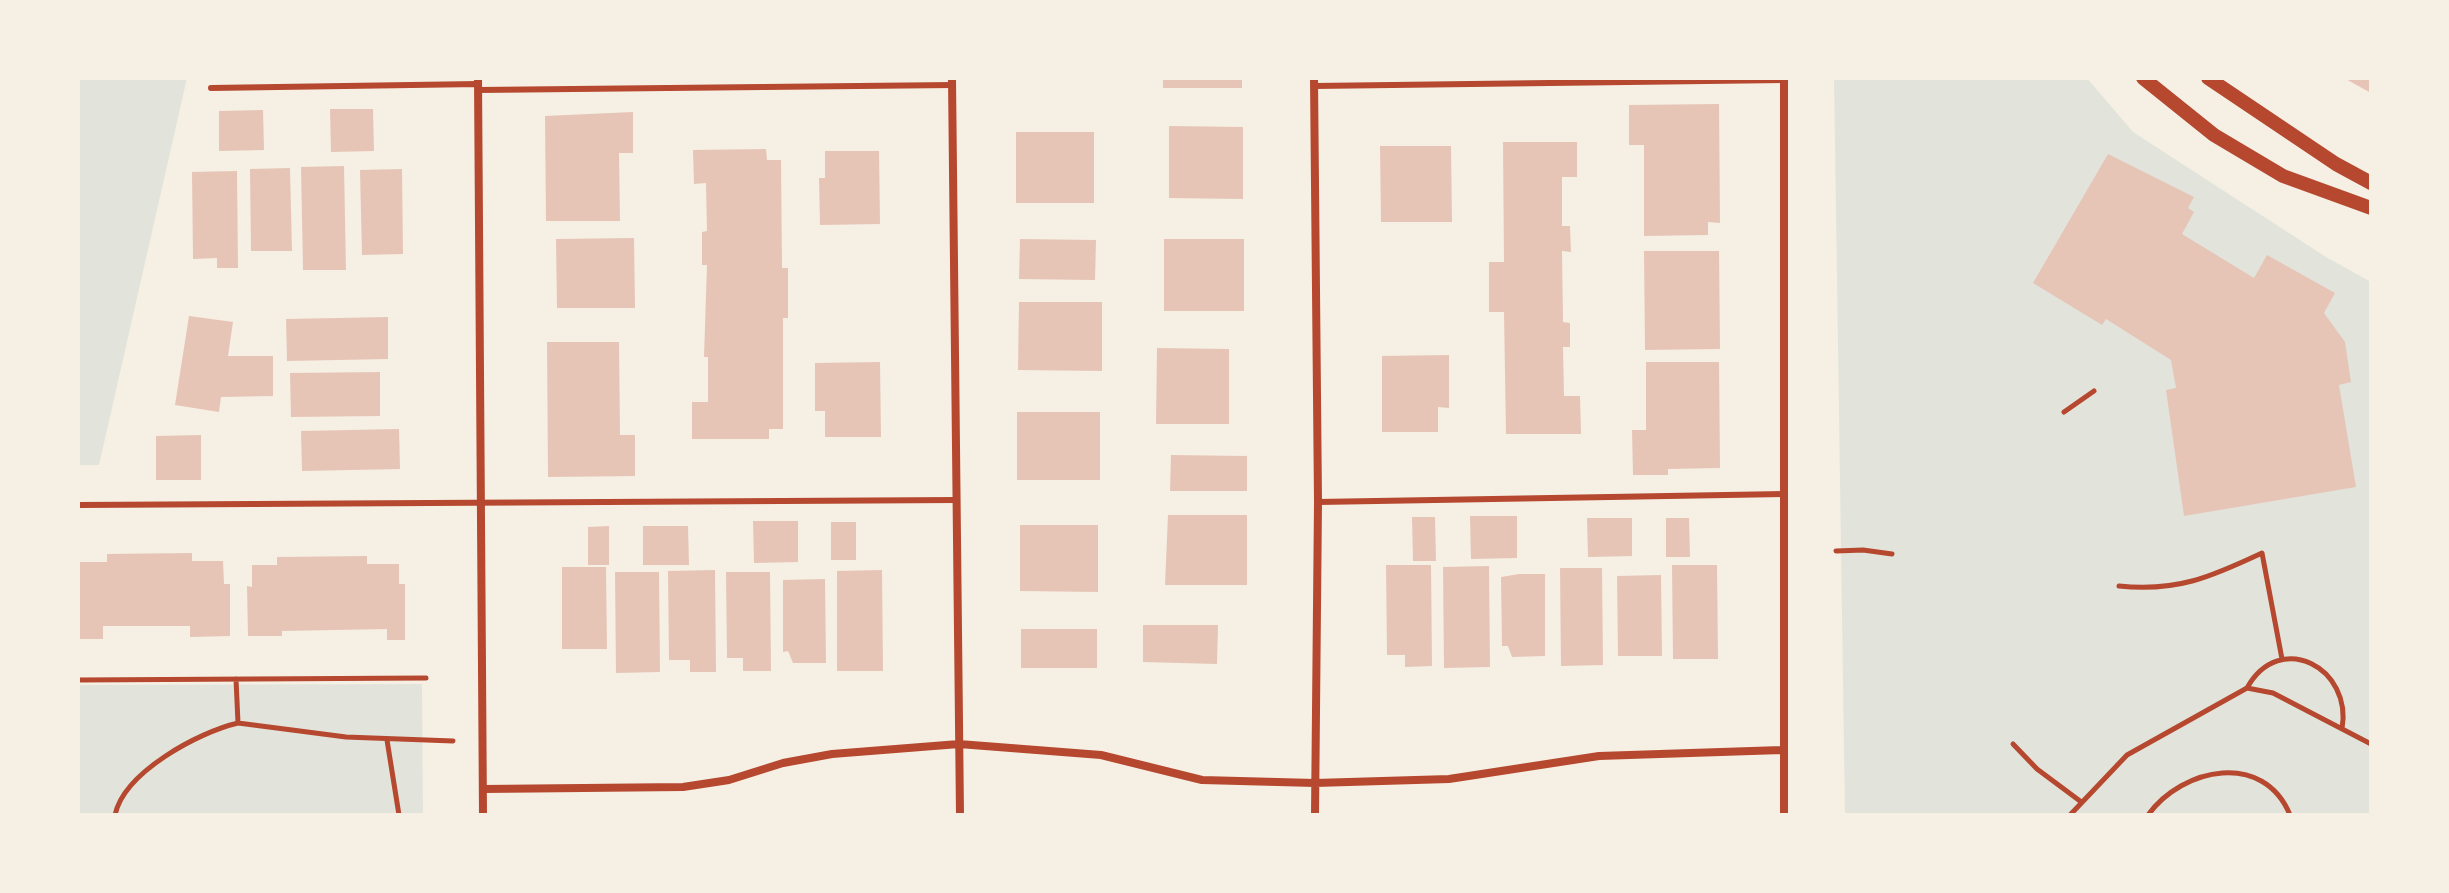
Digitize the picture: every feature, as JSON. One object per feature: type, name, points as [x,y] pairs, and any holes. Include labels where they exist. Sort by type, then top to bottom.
[{"type":"street","points":[[2143,78],[2214,135],[2283,176],[2371,208]]},
{"type":"street","points":[[2208,78],[2336,164],[2371,183]]},
{"type":"street","points":[[1784,79],[1784,815]]},
{"type":"street","points":[[952,82],[960,815]]},
{"type":"street","points":[[1314,82],[1318,502],[1315,815]]},
{"type":"street","points":[[478,84],[483,815]]},
{"type":"street","points":[[483,789],[683,787],[729,780],[783,763],[832,754],[959,744],[1101,755],[1202,780],[1315,783],[1449,779],[1599,756],[1782,750]]},
{"type":"lane","points":[[1314,82],[1784,79]]},
{"type":"lane","points":[[211,88],[952,82]]},
{"type":"lane","points":[[1318,502],[1784,494]]},
{"type":"lane","points":[[78,505],[957,500]]},
{"type":"path","points":[[2064,412],[2094,391]]},
{"type":"path","points":[[1836,551],[1863,550],[1892,554]]},
{"type":"path","points":[[2119,586],[2180,586],[2204,580],[2262,553],[2282,659]]},
{"type":"path","points":[[2070,815],[2127,755],[2247,688],[2265,665],[2282,659],[2302,660],[2320,669],[2334,682],[2342,698],[2342,729]]},
{"type":"path","points":[[78,680],[426,678]]},
{"type":"path","points":[[236,679],[238,723]]},
{"type":"path","points":[[2247,688],[2273,693],[2371,744]]},
{"type":"path","points":[[115,815],[139,779],[162,758],[196,738],[238,723],[387,740],[453,741]]},
{"type":"path","points":[[387,740],[399,815]]},
{"type":"path","points":[[2013,744],[2037,769],[2080,801]]},
{"type":"path","points":[[2148,815],[2158,801],[2188,779],[2222,773],[2246,776],[2273,787],[2282,796],[2290,815]]},
{"type":"shaded area","points":[[78,78],[187,78],[99,465],[78,465]]},
{"type":"shaded area","points":[[1834,78],[2087,78],[2133,132],[2326,257],[2371,282],[2371,815],[1845,815]]},
{"type":"shaded area","points":[[422,684],[423,815],[78,815],[78,685]]},
{"type":"building","points":[[1163,78],[1242,78],[1242,88],[1163,88]]},
{"type":"building","points":[[2344,78],[2371,78],[2371,93]]},
{"type":"building","points":[[1719,104],[1720,223],[1708,222],[1708,235],[1644,236],[1644,145],[1629,145],[1629,105]]},
{"type":"building","points":[[330,109],[373,109],[374,151],[331,152]]},
{"type":"building","points":[[263,110],[264,150],[219,151],[219,111]]},
{"type":"building","points":[[633,112],[633,153],[619,153],[620,221],[546,221],[545,116]]},
{"type":"building","points":[[1169,126],[1243,127],[1243,199],[1169,198]]},
{"type":"building","points":[[1016,132],[1094,132],[1094,203],[1016,203]]},
{"type":"building","points":[[1503,142],[1577,142],[1577,177],[1562,177],[1562,226],[1570,226],[1571,252],[1562,251],[1563,322],[1570,323],[1570,347],[1563,347],[1564,396],[1580,396],[1581,434],[1506,434],[1504,312],[1489,312],[1489,262],[1504,262]]},
{"type":"building","points":[[1380,146],[1451,146],[1452,222],[1381,222]]},
{"type":"building","points":[[766,149],[767,160],[781,160],[782,268],[788,268],[788,318],[783,318],[783,429],[769,429],[769,439],[692,439],[692,402],[708,402],[708,357],[704,357],[707,265],[702,265],[702,232],[707,231],[706,183],[694,184],[693,150]]},
{"type":"building","points":[[825,151],[879,151],[880,224],[820,225],[819,178],[825,178]]},
{"type":"building","points":[[2108,154],[2194,197],[2188,208],[2194,212],[2182,234],[2254,278],[2267,255],[2335,293],[2324,313],[2345,342],[2351,382],[2339,385],[2356,487],[2184,516],[2166,390],[2176,388],[2171,360],[2106,319],[2102,325],[2033,283]]},
{"type":"building","points":[[344,166],[346,270],[303,270],[301,167]]},
{"type":"building","points":[[290,168],[292,251],[251,251],[250,169]]},
{"type":"building","points":[[402,169],[403,254],[362,255],[360,170]]},
{"type":"building","points":[[237,171],[238,268],[217,268],[217,258],[193,259],[192,172]]},
{"type":"building","points":[[634,238],[635,308],[557,308],[556,239]]},
{"type":"building","points":[[1020,239],[1096,240],[1095,280],[1019,279]]},
{"type":"building","points":[[1164,239],[1244,239],[1244,311],[1164,311]]},
{"type":"building","points":[[1644,251],[1719,251],[1720,349],[1645,350]]},
{"type":"building","points":[[1019,302],[1102,302],[1102,371],[1018,370]]},
{"type":"building","points":[[189,316],[233,322],[228,356],[273,356],[273,396],[221,397],[219,412],[175,405]]},
{"type":"building","points":[[388,317],[388,359],[287,361],[286,319]]},
{"type":"building","points":[[547,342],[619,342],[620,435],[635,435],[635,476],[548,477]]},
{"type":"building","points":[[1157,348],[1229,349],[1229,424],[1156,424]]},
{"type":"building","points":[[1449,355],[1449,408],[1438,407],[1438,432],[1382,432],[1382,356]]},
{"type":"building","points":[[880,362],[881,437],[825,437],[825,411],[815,411],[815,363]]},
{"type":"building","points":[[1646,362],[1719,362],[1720,468],[1668,469],[1668,475],[1633,475],[1632,430],[1646,430]]},
{"type":"building","points":[[380,372],[380,416],[291,417],[290,373]]},
{"type":"building","points":[[1017,412],[1100,412],[1100,480],[1017,480]]},
{"type":"building","points":[[399,429],[400,469],[302,471],[301,431]]},
{"type":"building","points":[[201,435],[201,480],[156,480],[156,436]]},
{"type":"building","points":[[1171,455],[1247,456],[1247,491],[1170,491]]},
{"type":"building","points":[[1168,515],[1247,515],[1247,585],[1165,585]]},
{"type":"building","points":[[1470,516],[1517,516],[1517,558],[1471,559]]},
{"type":"building","points":[[1412,517],[1435,517],[1436,561],[1413,561]]},
{"type":"building","points":[[1587,518],[1632,518],[1632,556],[1588,557]]},
{"type":"building","points":[[1666,518],[1689,518],[1690,557],[1666,557]]},
{"type":"building","points":[[753,521],[798,521],[798,562],[754,563]]},
{"type":"building","points":[[831,522],[856,522],[856,560],[831,560]]},
{"type":"building","points":[[1020,525],[1098,525],[1098,592],[1020,591]]},
{"type":"building","points":[[609,526],[609,565],[588,565],[588,527]]},
{"type":"building","points":[[643,526],[688,526],[689,565],[643,565]]},
{"type":"building","points":[[192,553],[192,561],[223,561],[224,584],[230,584],[230,636],[190,637],[190,626],[103,626],[103,639],[78,639],[78,562],[107,562],[107,554]]},
{"type":"building","points":[[367,556],[367,564],[399,564],[399,584],[405,584],[405,640],[387,640],[387,629],[282,631],[282,636],[248,636],[247,586],[252,587],[252,565],[277,565],[277,557]]},
{"type":"building","points":[[1386,565],[1431,565],[1432,666],[1405,667],[1405,655],[1387,655]]},
{"type":"building","points":[[1672,565],[1717,565],[1718,659],[1673,659]]},
{"type":"building","points":[[1489,566],[1490,667],[1444,668],[1443,567]]},
{"type":"building","points":[[562,567],[606,567],[607,649],[562,649]]},
{"type":"building","points":[[1560,568],[1602,568],[1603,665],[1561,666]]},
{"type":"building","points":[[715,570],[716,672],[690,672],[690,660],[669,660],[668,571]]},
{"type":"building","points":[[882,570],[883,671],[837,671],[837,571]]},
{"type":"building","points":[[615,572],[659,572],[660,672],[616,673]]},
{"type":"building","points":[[726,572],[770,572],[771,671],[743,671],[743,658],[727,658]]},
{"type":"building","points":[[1545,574],[1545,656],[1512,657],[1508,646],[1502,646],[1501,577]]},
{"type":"building","points":[[1661,575],[1662,656],[1618,656],[1617,576]]},
{"type":"building","points":[[825,579],[826,663],[793,663],[788,651],[783,652],[783,580]]},
{"type":"building","points":[[1143,625],[1218,625],[1217,664],[1143,662]]},
{"type":"building","points":[[1021,629],[1097,629],[1097,668],[1021,668]]}]
